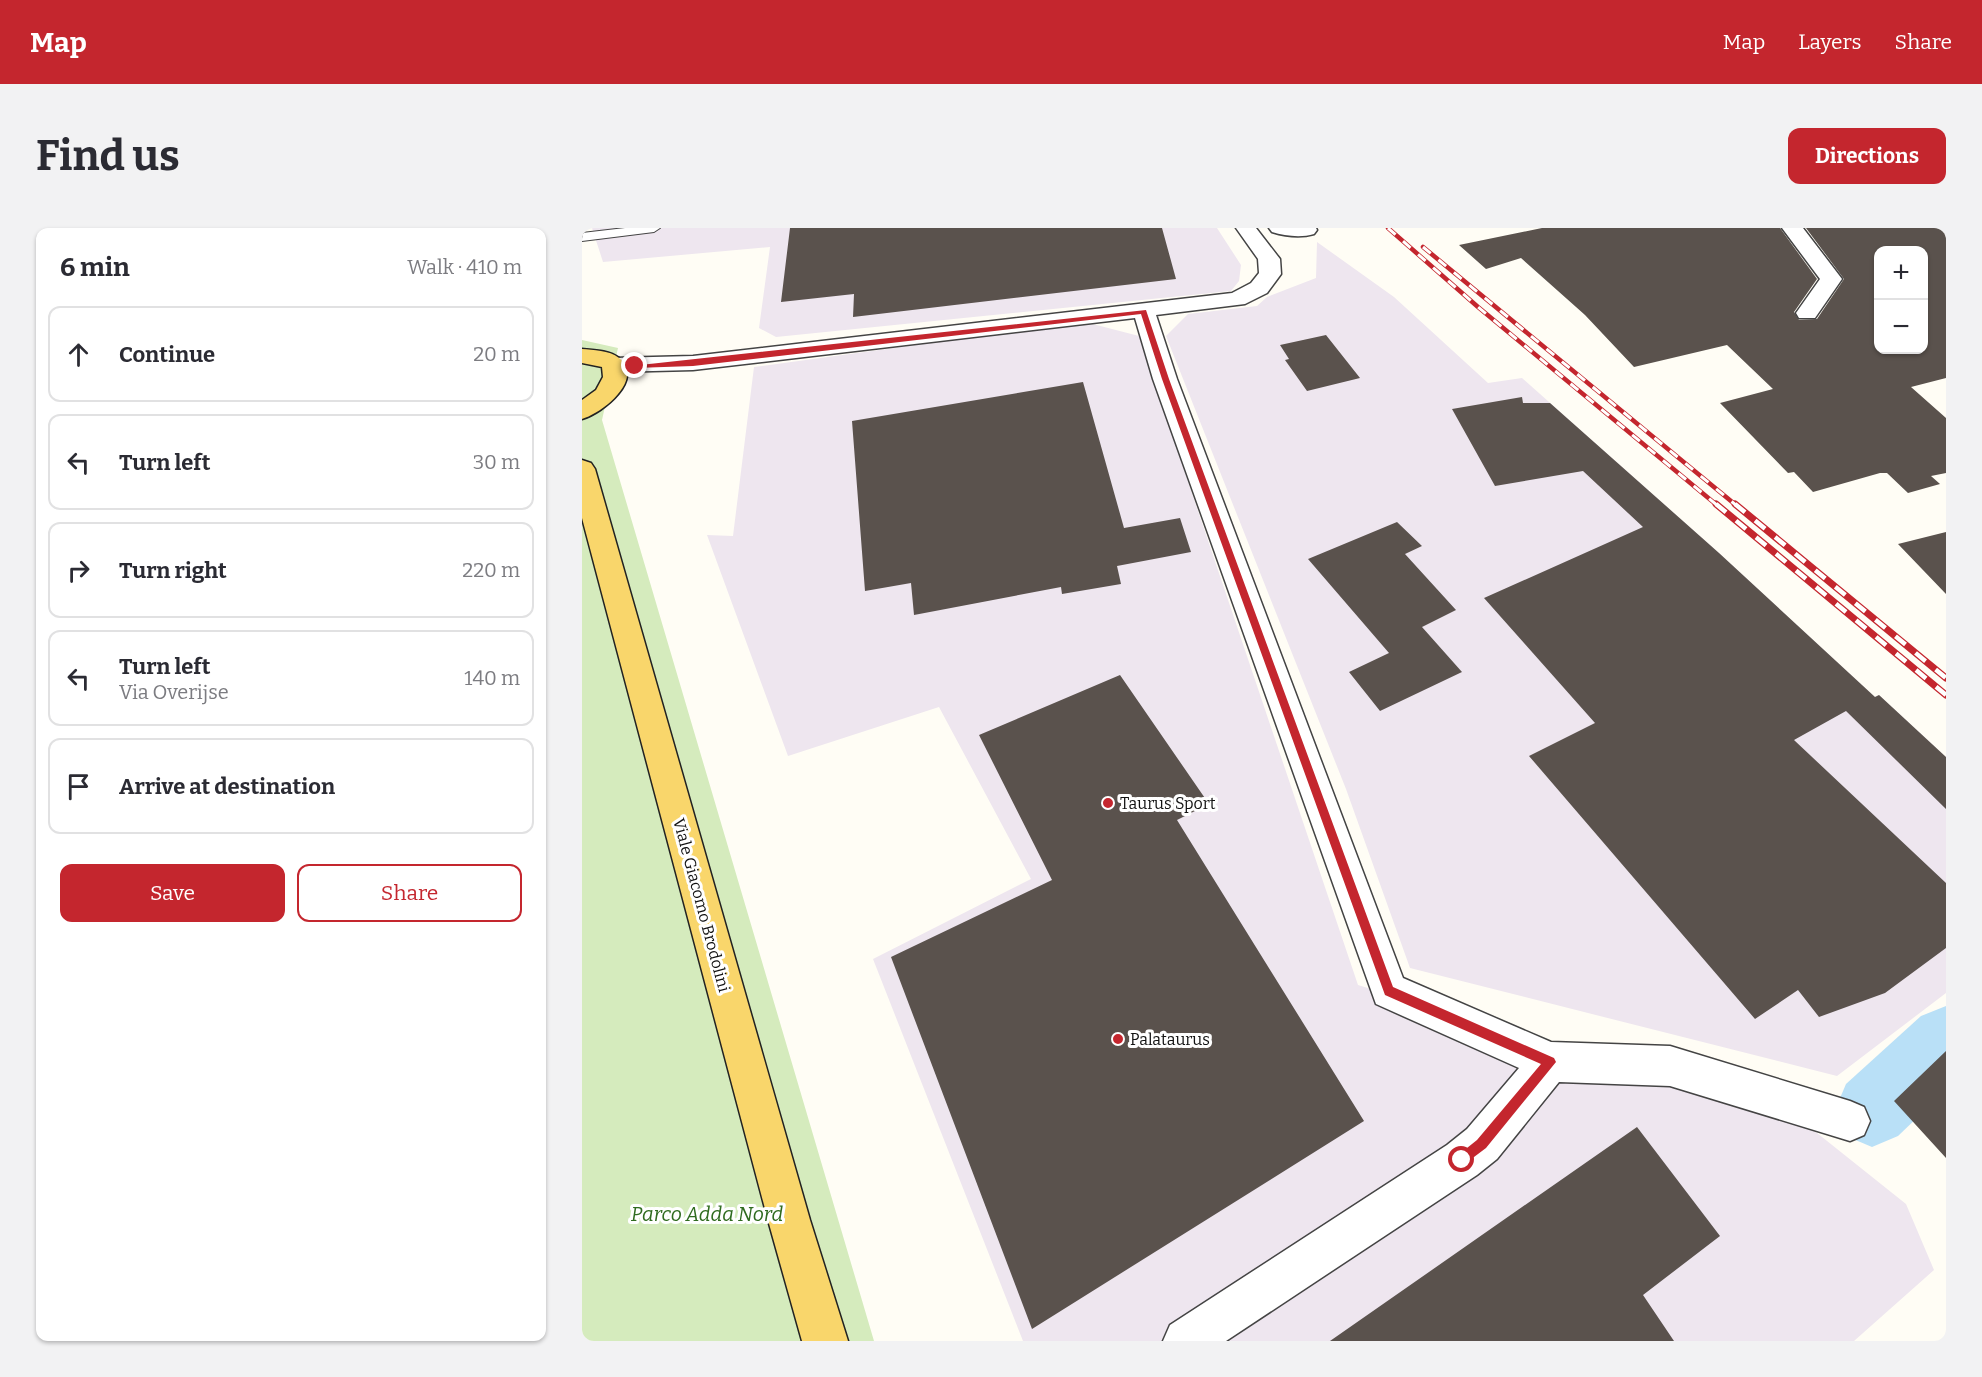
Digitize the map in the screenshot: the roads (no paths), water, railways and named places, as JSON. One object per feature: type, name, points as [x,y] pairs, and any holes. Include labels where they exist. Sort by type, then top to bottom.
[{"type":"main road","points":[[582,428],[596,402],[615,383],[617,374],[613,365],[603,359],[584,354]]},
{"type":"main road","name":"Viale Giacomo Brodolini","points":[[582,469],[786,1209],[825,1341]]},
{"type":"street","points":[[613,365],[693,363],[1237,299],[1259,288],[1270,274],[1269,259],[1246,228]]},
{"type":"street","points":[[1279,228],[1307,230]]},
{"type":"street","points":[[1792,228],[1831,279],[1807,313]]},
{"type":"street","points":[[1144,311],[1165,379],[1389,991],[1550,1062],[1670,1066],[1850,1121]]},
{"type":"street","points":[[596,402],[693,363]]},
{"type":"street","points":[[1186,1341],[1462,1160],[1482,1144],[1550,1062]]},
{"type":"lane","points":[[582,237],[654,228]]},
{"type":"waterway","points":[[1872,1110],[1946,1041]]},
{"type":"railway","points":[[1388,228],[1478,307],[1718,506]]},
{"type":"railway","points":[[1423,247],[1737,506]]},
{"type":"railway","points":[[1716,504],[1946,695]]},
{"type":"railway","points":[[1735,504],[1946,678]]},
{"type":"place","name":"Taurus Sport","points":[[1108,803]]},
{"type":"place","name":"Palataurus","points":[[1118,1039]]},
{"type":"park label","name":"Parco Adda Nord","points":[[707,1214]]}]
